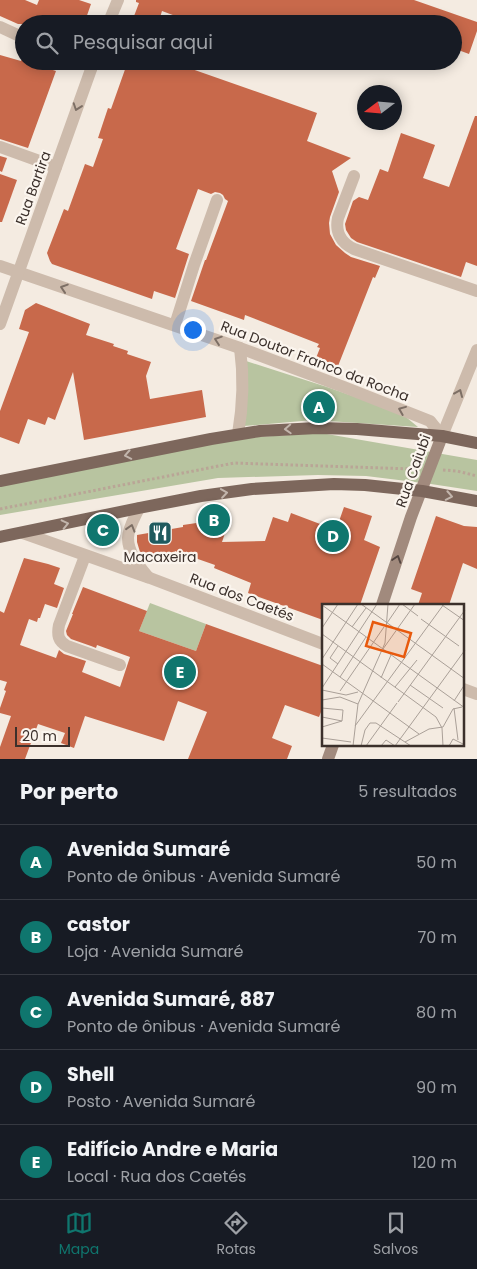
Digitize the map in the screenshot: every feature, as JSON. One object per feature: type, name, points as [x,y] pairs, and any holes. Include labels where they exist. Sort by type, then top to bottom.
[{"type":"main road","points":[[0,481],[260,431],[317,428],[402,432],[442,436],[477,443]]},
{"type":"main road","name":"Rua Caiubi","points":[[382,604],[411,517],[442,436]]},
{"type":"main road","points":[[0,537],[202,496],[252,489],[334,484],[365,485],[422,490],[477,501]]},
{"type":"main road","points":[[328,759],[333,746]]},
{"type":"street","points":[[112,15],[118,0]]},
{"type":"street","points":[[0,28],[15,34]]},
{"type":"street","name":"Rua Bartira","points":[[0,324],[91,70]]},
{"type":"street","points":[[0,147],[56,167]]},
{"type":"street","points":[[354,176],[338,218],[337,224],[342,241],[347,245],[477,291]]},
{"type":"street","points":[[175,325],[217,200]]},
{"type":"street","name":"Rua Doutor Franco da Rocha","points":[[0,266],[175,325],[344,387],[430,421],[442,436]]},
{"type":"street","points":[[238,434],[243,395],[240,348]]},
{"type":"street","name":"Rua Caiubi","points":[[442,436],[477,350]]},
{"type":"street","name":"Rua dos Caetés","points":[[140,508],[128,538],[136,564],[150,578]]},
{"type":"street","name":"Rua dos Caetés","points":[[23,533],[150,578],[322,644]]},
{"type":"street","points":[[85,556],[59,625],[58,636],[61,643],[67,646],[120,665]]},
{"type":"street","points":[[464,689],[477,694]]},
{"type":"green space","points":[[246,361],[401,413],[418,427],[313,420],[244,426]]},
{"type":"green space","points":[[321,433],[477,460],[477,491],[366,476],[318,475],[218,478],[0,515],[0,483],[242,438]]},
{"type":"green space","points":[[150,603],[206,624],[196,651],[139,631]]},
{"type":"building","points":[[0,0],[25,0],[37,5],[39,0],[79,0],[91,4],[87,15],[15,15],[15,23],[0,16]]},
{"type":"building","points":[[136,0],[414,0],[457,15],[173,15],[162,11],[161,15],[134,15],[139,3]]},
{"type":"building","points":[[462,17],[477,22],[477,31],[469,54],[462,51]]},
{"type":"building","points":[[0,55],[15,59],[15,70],[56,71],[28,148],[0,139]]},
{"type":"building","points":[[125,70],[195,70],[317,113],[307,141],[351,158],[332,171],[339,192],[330,217],[330,234],[336,245],[351,257],[380,266],[375,278],[373,277],[338,366],[316,358],[320,348],[317,347],[319,344],[245,315],[244,320],[191,301],[228,201],[220,193],[215,192],[211,194],[198,189],[176,249],[189,254],[175,298],[154,291],[152,299],[52,264],[47,253],[64,209],[68,211],[85,164],[93,167],[103,139],[98,138],[108,108],[111,109]]},
{"type":"building","points":[[475,116],[477,116],[477,266],[466,262],[461,277],[357,242],[351,238],[345,224],[353,201],[359,197],[368,200],[380,169],[388,172],[401,133],[435,145],[423,178],[449,187]]},
{"type":"building","points":[[0,156],[7,158],[2,172],[0,171]]},
{"type":"building","points":[[0,174],[17,180],[2,222],[0,222]]},
{"type":"building","points":[[36,303],[90,324],[86,335],[114,344],[113,346],[128,351],[127,354],[151,362],[146,376],[150,399],[202,390],[206,417],[84,440],[73,372],[55,420],[48,417],[45,425],[28,419],[19,444],[0,437],[0,411],[29,332],[19,329],[25,310]]},
{"type":"building","points":[[344,507],[372,516],[364,540],[380,547],[360,604],[322,604],[322,620],[248,593],[251,583],[214,568],[215,565],[175,551],[172,560],[158,554],[156,558],[140,552],[137,542],[137,535],[183,527],[183,525],[230,518],[222,542],[265,541],[273,517],[288,522],[291,513],[336,530]]},
{"type":"building","points":[[436,516],[464,526],[477,527],[477,569],[463,563],[449,604],[418,604],[422,593],[411,589]]},
{"type":"building","points":[[24,558],[48,564],[60,568],[54,584],[64,588],[57,608],[45,604],[37,622],[29,619],[20,645],[56,658],[59,650],[64,654],[86,661],[82,672],[120,687],[130,657],[97,645],[96,648],[71,639],[67,635],[66,631],[83,587],[147,611],[139,631],[196,651],[206,624],[322,666],[322,710],[319,717],[285,705],[272,738],[292,746],[287,759],[188,759],[207,712],[178,701],[164,741],[85,716],[74,748],[61,743],[65,733],[38,724],[25,759],[0,759],[0,747],[11,716],[0,713],[7,682],[0,680],[0,611],[4,613]]},
{"type":"place","name":"Avenida Sumaré","points":[[319,407]]},
{"type":"place","name":"castor","points":[[214,520]]},
{"type":"place","name":"Avenida Sumaré, 887","points":[[103,530]]},
{"type":"place","name":"Macaxeira","points":[[160,533]]},
{"type":"place","name":"Shell","points":[[333,536]]},
{"type":"place","name":"Edifício Andre e Maria","points":[[180,672]]}]
